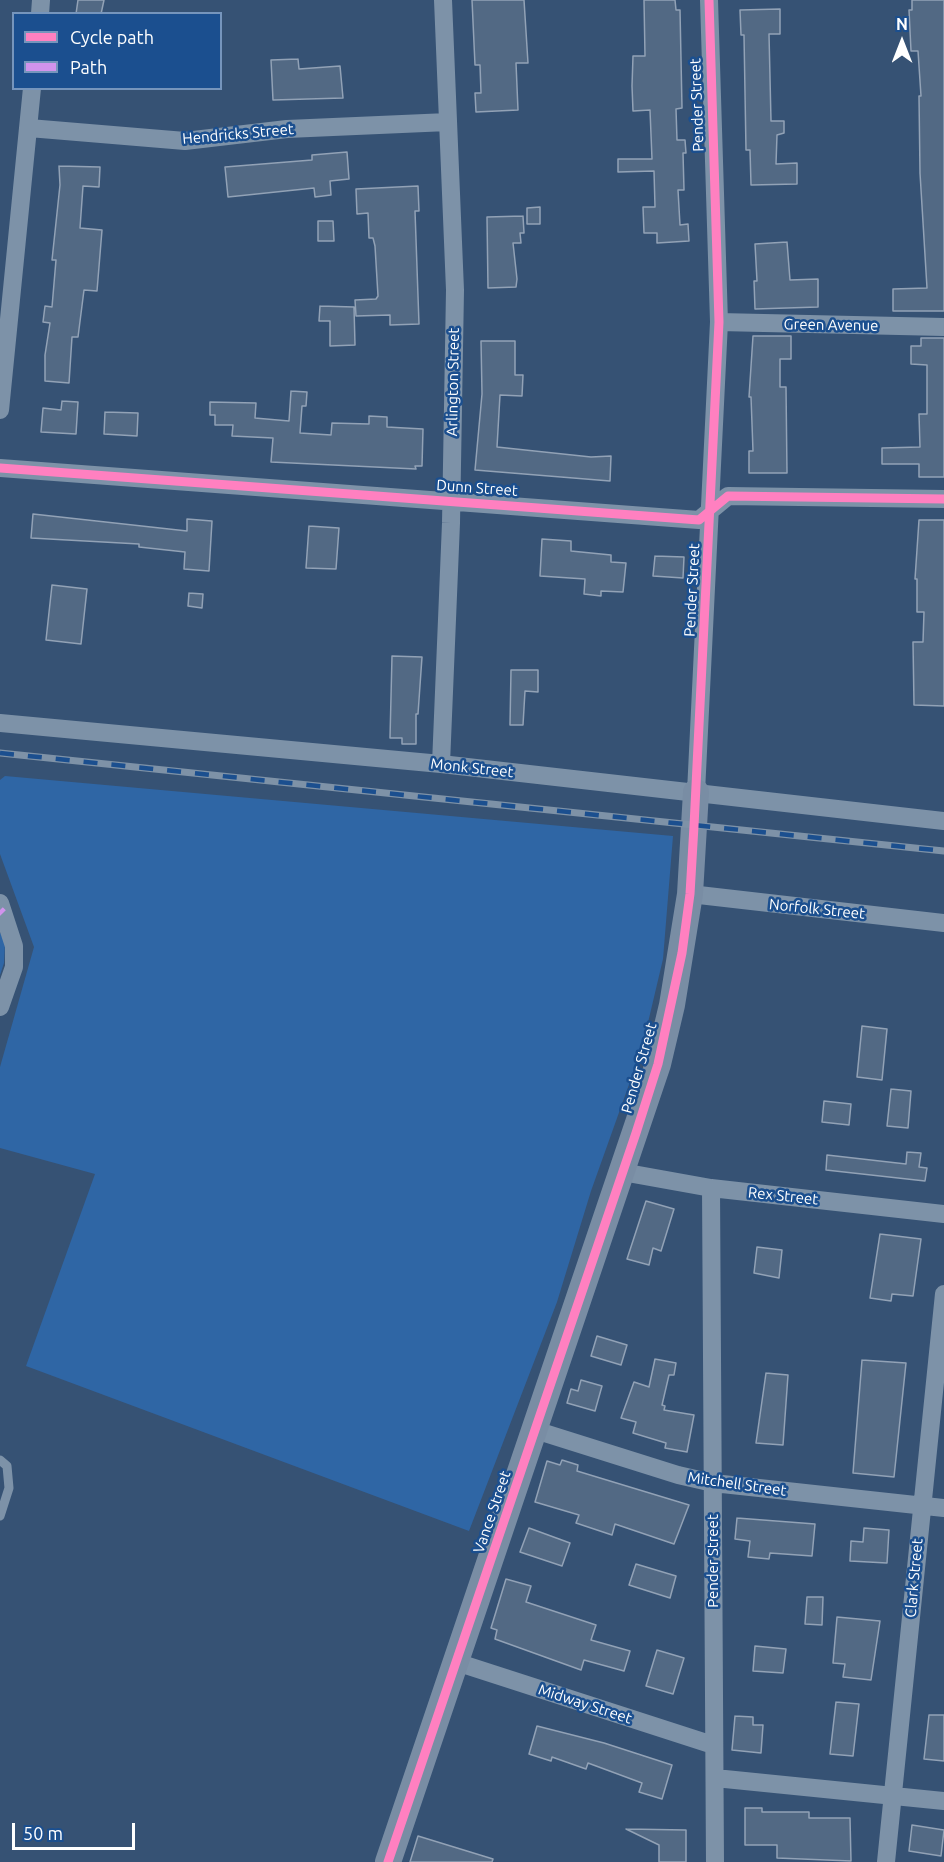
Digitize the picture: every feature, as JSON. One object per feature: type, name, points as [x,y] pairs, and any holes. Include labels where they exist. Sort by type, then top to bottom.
[{"type":"street","name":"Arlington Street","points":[[441,764],[454,290],[443,0]]},
{"type":"street","name":"Pender Street","points":[[622,1172],[658,1064],[672,1005],[690,894],[711,510],[718,322],[709,0]]},
{"type":"street","points":[[0,410],[33,90]]},
{"type":"street","name":"Hendricks Street","points":[[29,128],[185,141],[287,129],[448,122]]},
{"type":"street","name":"Green Avenue","points":[[718,322],[944,327]]},
{"type":"street","name":"Dunn Street","points":[[0,468],[699,520],[728,496],[944,499]]},
{"type":"street","name":"Monk Street","points":[[0,723],[441,764],[944,821]]},
{"type":"street","name":"Norfolk Street","points":[[690,894],[944,923]]},
{"type":"street","points":[[0,903],[15,946],[15,967],[0,1007]]},
{"type":"street","name":"Rex Street","points":[[622,1172],[711,1188],[944,1214]]},
{"type":"street","name":"Vance Street","points":[[388,1862],[622,1172]]},
{"type":"street","name":"Pender Street","points":[[711,1188],[715,1862]]},
{"type":"street","name":"Clark Street","points":[[886,1862],[944,1294]]},
{"type":"street","name":"Mitchell Street","points":[[535,1430],[713,1483],[944,1508]]},
{"type":"street","name":"Midway Street","points":[[456,1662],[713,1745]]},
{"type":"street","points":[[715,1778],[944,1801]]},
{"type":"lane","points":[[0,1460],[7,1466],[9,1488],[0,1516]]},
{"type":"shaded area","points":[[5,776],[673,836],[663,959],[642,1048],[591,1191],[557,1302],[469,1531],[26,1366],[95,1174],[0,1148],[0,1067],[34,947],[0,854],[0,780]]},
{"type":"shaded area","points":[[0,932],[5,944],[4,963],[0,975]]},
{"type":"building","points":[[78,0],[104,0],[101,12],[76,12]]},
{"type":"building","points":[[472,0],[524,0],[528,63],[516,63],[518,110],[476,112],[475,93],[481,93],[480,65],[475,65]]},
{"type":"building","points":[[644,0],[675,0],[676,10],[680,10],[682,108],[676,109],[677,140],[685,140],[686,153],[683,153],[684,190],[678,190],[680,225],[688,224],[689,241],[657,243],[657,233],[644,233],[643,207],[655,207],[654,171],[618,172],[618,159],[652,159],[650,110],[633,111],[633,56],[645,56]]},
{"type":"building","points":[[912,0],[944,0],[944,311],[893,311],[893,289],[927,288],[920,173],[919,96],[921,96],[918,51],[911,51],[909,10],[912,10]]},
{"type":"building","points":[[780,9],[780,34],[769,34],[771,121],[784,121],[784,133],[777,135],[776,164],[797,163],[797,184],[751,185],[750,150],[746,150],[744,35],[741,35],[740,10]]},
{"type":"building","points":[[298,59],[299,69],[340,66],[343,98],[273,100],[271,60]]},
{"type":"building","points":[[347,152],[349,179],[330,181],[331,195],[315,197],[314,188],[228,197],[225,167],[312,160],[312,155]]},
{"type":"building","points":[[59,166],[100,167],[99,187],[83,186],[80,228],[102,230],[97,291],[84,290],[78,337],[72,337],[69,383],[45,381],[45,355],[50,323],[43,322],[45,306],[52,307],[56,260],[52,260],[60,185]]},
{"type":"building","points":[[418,186],[419,211],[415,211],[419,324],[390,325],[390,315],[356,316],[355,300],[376,299],[378,296],[375,246],[373,238],[369,238],[368,213],[357,214],[356,189]]},
{"type":"building","points":[[540,207],[540,224],[527,224],[527,208]]},
{"type":"building","points":[[523,216],[524,233],[520,233],[521,243],[513,243],[516,287],[488,288],[487,217]]},
{"type":"building","points":[[318,221],[333,221],[334,241],[318,241]]},
{"type":"building","points":[[787,242],[790,280],[818,279],[818,307],[755,309],[754,281],[757,281],[755,244]]},
{"type":"building","points":[[320,306],[354,307],[355,345],[330,346],[330,321],[319,321]]},
{"type":"building","points":[[753,336],[791,336],[791,359],[780,359],[780,387],[786,387],[787,473],[749,473],[749,451],[753,451],[751,397],[749,397]]},
{"type":"building","points":[[921,338],[944,338],[944,477],[919,477],[919,464],[882,464],[882,448],[920,447],[919,414],[927,414],[927,365],[911,364],[911,346],[921,346]]},
{"type":"building","points":[[481,341],[515,341],[515,375],[523,375],[522,396],[500,395],[497,447],[591,457],[611,456],[610,481],[475,470],[482,394]]},
{"type":"building","points":[[291,391],[307,392],[306,406],[302,406],[300,433],[331,435],[332,423],[369,424],[369,416],[387,417],[387,427],[423,429],[422,466],[415,466],[416,469],[271,462],[273,438],[232,436],[233,425],[215,425],[215,415],[210,415],[210,402],[256,403],[255,418],[289,421]]},
{"type":"building","points":[[62,401],[78,402],[76,434],[41,432],[43,408],[61,410]]},
{"type":"building","points":[[105,412],[138,413],[137,436],[104,434]]},
{"type":"building","points":[[33,514],[187,531],[187,519],[212,521],[209,571],[184,569],[185,552],[139,547],[139,544],[31,538]]},
{"type":"building","points":[[919,520],[944,520],[944,706],[914,705],[913,642],[923,642],[924,612],[917,612],[917,579],[915,579]]},
{"type":"building","points":[[309,526],[339,528],[336,569],[306,568]]},
{"type":"building","points":[[542,539],[571,541],[571,551],[611,555],[611,562],[626,563],[623,592],[601,591],[601,596],[584,594],[585,579],[540,576]]},
{"type":"building","points":[[655,556],[684,557],[683,578],[653,576]]},
{"type":"building","points":[[52,585],[87,589],[81,644],[46,640]]},
{"type":"building","points":[[189,593],[203,594],[202,608],[188,606]]},
{"type":"building","points":[[392,656],[422,657],[418,714],[416,714],[416,744],[402,744],[402,738],[390,738]]},
{"type":"building","points":[[511,670],[538,670],[538,692],[525,691],[523,725],[510,725]]},
{"type":"building","points":[[862,1026],[887,1029],[882,1080],[857,1077]]},
{"type":"building","points":[[891,1089],[911,1091],[908,1128],[887,1126]]},
{"type":"building","points":[[824,1101],[851,1104],[849,1125],[822,1122]]},
{"type":"building","points":[[907,1152],[921,1153],[919,1167],[927,1168],[925,1181],[826,1170],[827,1155],[906,1164]]},
{"type":"building","points":[[646,1201],[674,1209],[661,1251],[653,1248],[649,1265],[627,1259]]},
{"type":"building","points":[[880,1234],[921,1239],[913,1296],[892,1294],[891,1301],[870,1298]]},
{"type":"building","points":[[757,1247],[782,1250],[779,1278],[754,1273]]},
{"type":"building","points":[[597,1336],[627,1345],[621,1365],[591,1356]]},
{"type":"building","points":[[655,1359],[676,1363],[674,1375],[669,1375],[662,1405],[665,1406],[664,1410],[694,1415],[687,1452],[665,1448],[666,1443],[633,1433],[636,1422],[621,1418],[634,1382],[649,1387]]},
{"type":"building","points":[[862,1360],[906,1363],[894,1477],[853,1473]]},
{"type":"building","points":[[766,1373],[788,1375],[783,1445],[756,1443]]},
{"type":"building","points":[[581,1380],[602,1386],[595,1411],[567,1403],[571,1389],[578,1391]]},
{"type":"building","points":[[562,1460],[578,1465],[577,1471],[689,1505],[674,1544],[615,1524],[612,1535],[576,1523],[579,1515],[535,1502],[547,1461],[560,1465]]},
{"type":"building","points":[[737,1518],[815,1524],[812,1556],[770,1553],[769,1559],[748,1557],[750,1541],[735,1539]]},
{"type":"building","points":[[529,1528],[570,1543],[562,1566],[520,1552]]},
{"type":"building","points":[[864,1528],[889,1530],[887,1563],[850,1561],[851,1541],[863,1542]]},
{"type":"building","points":[[636,1564],[676,1576],[670,1598],[629,1585]]},
{"type":"building","points":[[506,1579],[531,1586],[526,1602],[596,1625],[591,1640],[630,1651],[624,1671],[584,1660],[581,1670],[495,1639],[497,1630],[491,1628]]},
{"type":"building","points":[[807,1597],[823,1597],[822,1625],[805,1624]]},
{"type":"building","points":[[837,1617],[880,1621],[871,1680],[843,1677],[845,1664],[833,1663]]},
{"type":"building","points":[[755,1646],[786,1649],[783,1673],[753,1671]]},
{"type":"building","points":[[657,1650],[684,1658],[673,1694],[646,1686]]},
{"type":"building","points":[[836,1702],[859,1704],[853,1756],[830,1754]]},
{"type":"building","points":[[929,1715],[944,1715],[944,1761],[924,1759]]},
{"type":"building","points":[[735,1716],[753,1717],[753,1725],[763,1725],[761,1753],[732,1750]]},
{"type":"building","points":[[537,1726],[604,1743],[672,1765],[662,1799],[639,1792],[642,1783],[588,1763],[586,1769],[552,1757],[551,1761],[529,1754]]},
{"type":"building","points":[[745,1808],[762,1808],[762,1812],[809,1812],[809,1818],[850,1818],[851,1861],[777,1858],[777,1845],[745,1845]]},
{"type":"building","points":[[912,1825],[944,1830],[941,1856],[909,1851]]},
{"type":"building","points":[[626,1829],[686,1830],[686,1862],[659,1862],[659,1845]]},
{"type":"building","points":[[418,1836],[493,1859],[492,1862],[410,1862]]},
{"type":"railway","points":[[0,753],[944,851]]},
{"type":"marked path","points":[[0,910],[3,913]]},
{"type":"cycle path","points":[[388,1862],[636,1133],[658,1064],[682,953],[690,894],[694,826],[719,322],[709,0]]},
{"type":"cycle path","points":[[0,468],[699,520],[728,496],[944,499]]}]
